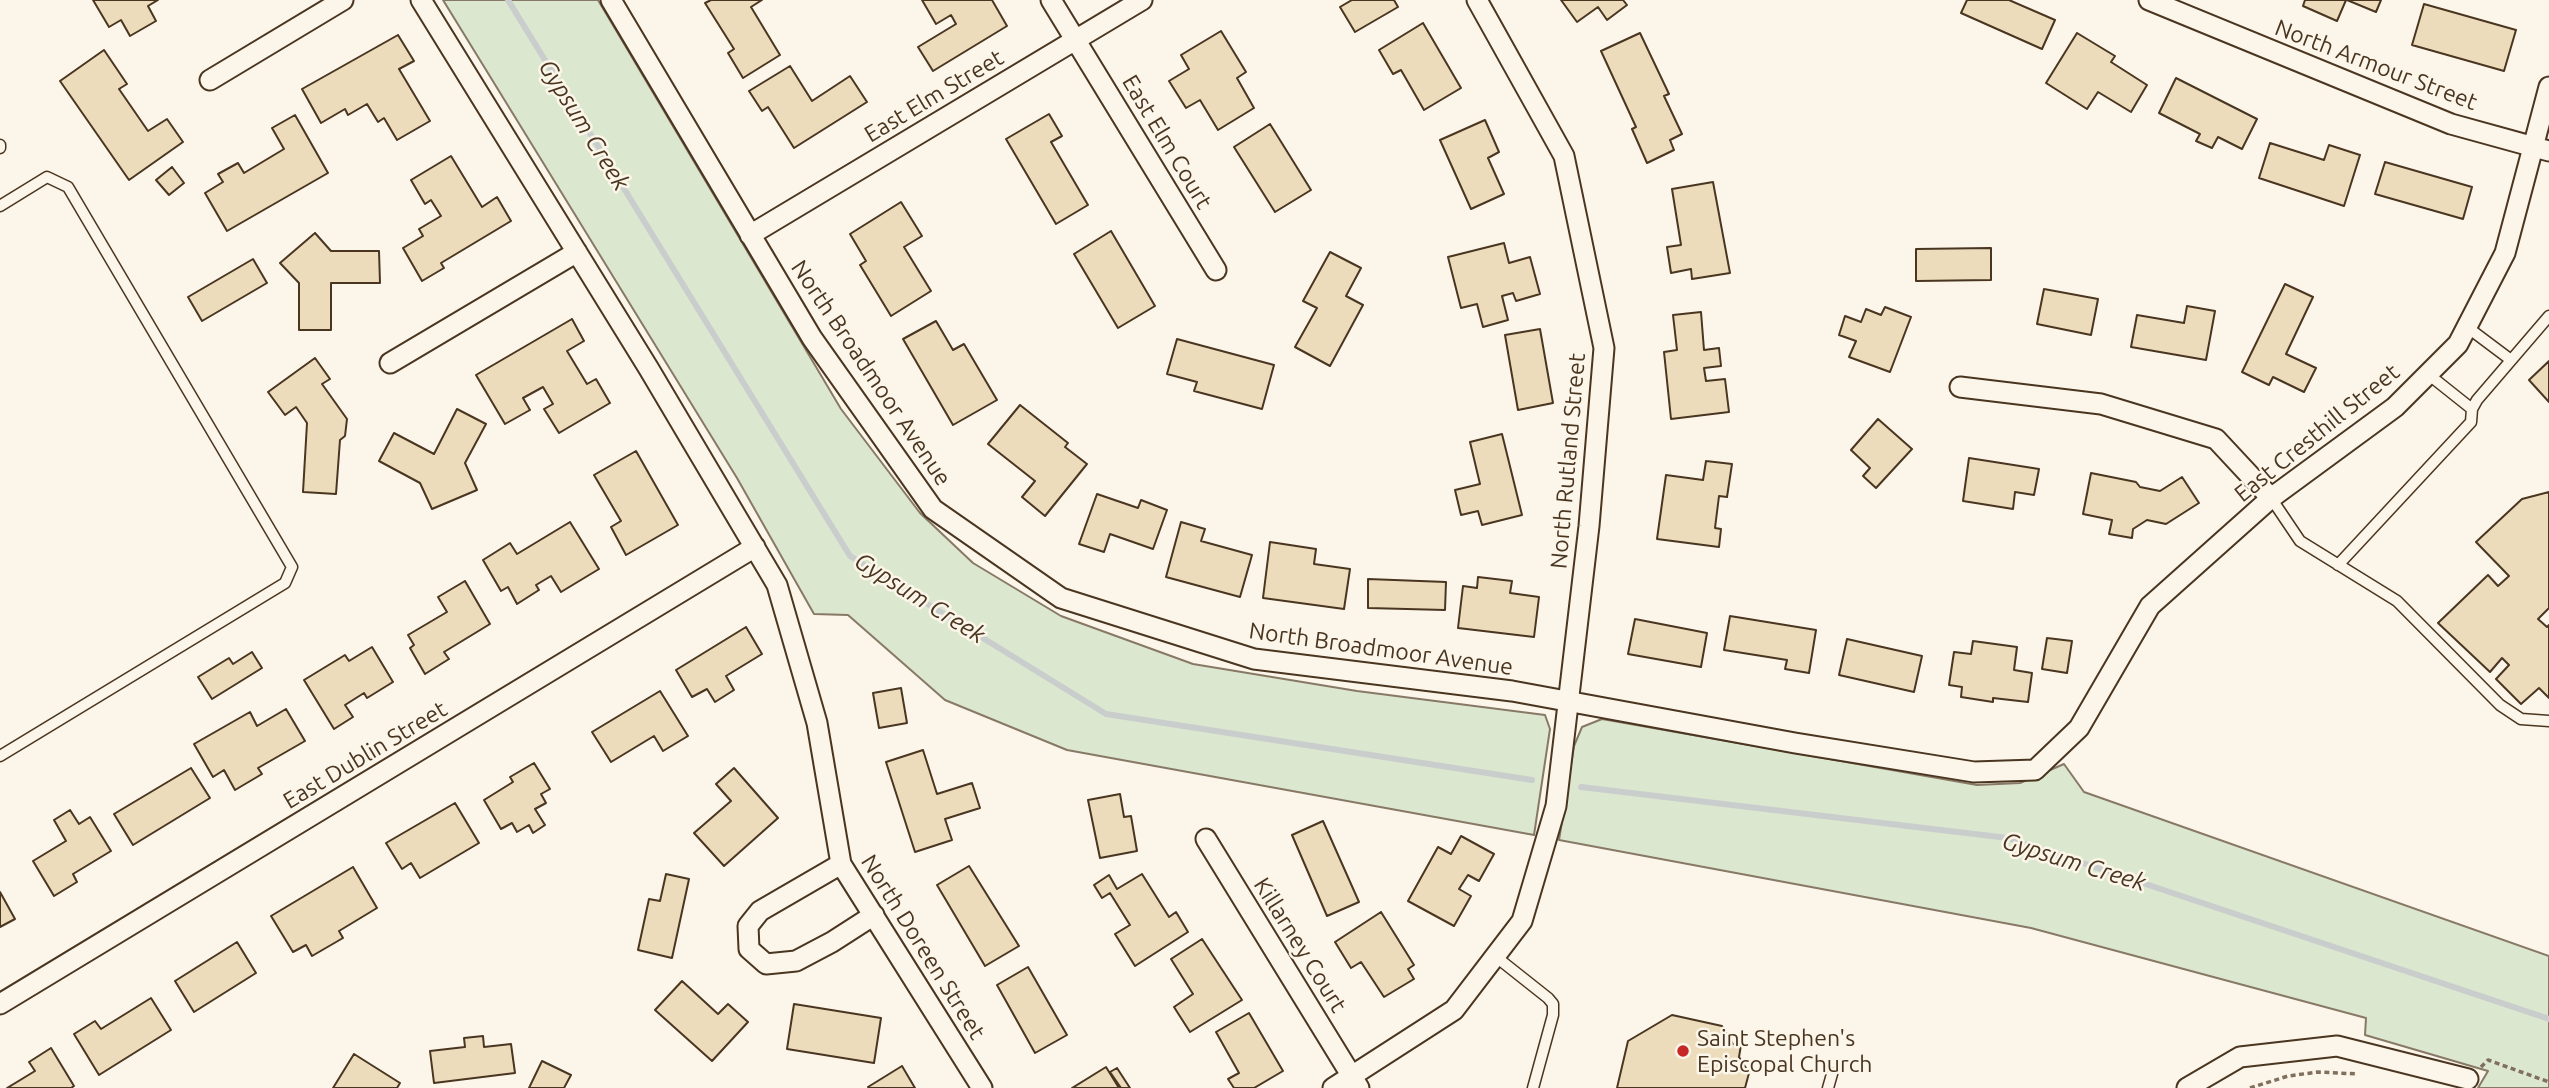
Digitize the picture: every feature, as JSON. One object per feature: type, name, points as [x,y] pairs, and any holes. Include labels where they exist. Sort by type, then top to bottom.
[{"type":"street","points":[[210,79],[343,0]]},
{"type":"street","points":[[421,0],[755,548]]},
{"type":"street","name":"North Broadmoor Avenue","points":[[611,0],[812,338],[933,509],[1061,598],[1254,659],[1512,691],[1796,743],[1974,772],[2035,769]]},
{"type":"street","name":"East Elm Court","points":[[1051,0],[1216,270]]},
{"type":"street","name":"East Elm Street","points":[[750,235],[1142,0]]},
{"type":"street","name":"North Rutland Street","points":[[1334,1088],[1355,1082],[1454,1010],[1521,921],[1556,806],[1589,526],[1604,348],[1564,156],[1477,0]]},
{"type":"street","name":"North Armour Street","points":[[2149,0],[2451,124],[2542,148]]},
{"type":"street","name":"East Cresthill Street","points":[[2035,769],[2078,728],[2150,606],[2271,498],[2395,407],[2458,344],[2505,253],[2542,148],[2549,87]]},
{"type":"street","points":[[390,363],[577,252]]},
{"type":"street","points":[[1960,387],[2101,404],[2216,439],[2271,498]]},
{"type":"street","name":"North Doreen Street","points":[[755,548],[777,585],[817,723],[841,864],[982,1088]]},
{"type":"street","name":"East Dublin Street","points":[[0,1004],[755,548]]},
{"type":"street","name":"Killarney Court","points":[[1206,839],[1355,1082]]},
{"type":"street","points":[[841,864],[760,911],[748,926],[749,949],[766,964],[796,961],[874,915]]},
{"type":"street","points":[[2187,1088],[2239,1057],[2337,1046],[2468,1079]]},
{"type":"lane","points":[[0,206],[47,177],[68,187],[292,567],[285,583],[0,756]]},
{"type":"lane","points":[[2338,565],[2471,422],[2472,409],[2549,316]]},
{"type":"lane","points":[[2466,327],[2511,360]]},
{"type":"lane","points":[[2428,374],[2472,409]]},
{"type":"lane","points":[[2271,498],[2300,541],[2397,601],[2500,705],[2521,719],[2549,721]]},
{"type":"lane","points":[[1495,956],[1553,1004],[1553,1015],[1533,1088]]},
{"type":"lane","points":[[1828,1088],[1832,1074]]},
{"type":"path","points":[[2468,1079],[2488,1060],[2549,1082]]},
{"type":"path","points":[[2250,1088],[2288,1076],[2318,1072],[2365,1075]]},
{"type":"green space","points":[[443,0],[598,0],[841,409],[920,513],[973,563],[1061,616],[1193,664],[1357,691],[1545,715],[1550,729],[1534,835],[1067,750],[945,700],[848,615],[814,614],[737,478]]},
{"type":"green space","points":[[1602,719],[1977,785],[2020,783],[2064,764],[2084,792],[2549,956],[2549,1088],[2478,1088],[2488,1071],[2365,1035],[2366,1018],[2031,928],[1559,840],[1574,746],[1582,727]]},
{"type":"building","points":[[93,0],[158,0],[148,6],[156,21],[130,36],[121,20],[109,27]]},
{"type":"building","points":[[711,0],[762,0],[751,7],[780,55],[743,78],[728,53],[734,49],[705,3]]},
{"type":"building","points":[[922,0],[992,0],[1007,26],[933,71],[918,47],[956,24],[951,15],[936,24]]},
{"type":"building","points":[[1352,0],[1394,0],[1398,7],[1355,32],[1340,7]]},
{"type":"building","points":[[1561,0],[1623,0],[1627,5],[1607,20],[1598,7],[1577,22]]},
{"type":"building","points":[[1967,0],[2009,0],[2055,20],[2042,49],[1961,13]]},
{"type":"building","points":[[2305,0],[2346,0],[2337,21],[2303,6]]},
{"type":"building","points":[[2347,0],[2381,0],[2376,12]]},
{"type":"building","points":[[2424,4],[2516,30],[2504,71],[2412,45]]},
{"type":"building","points":[[1423,23],[1461,88],[1424,110],[1401,70],[1393,74],[1379,50]]},
{"type":"building","points":[[1221,31],[1246,72],[1237,78],[1254,108],[1218,130],[1200,100],[1186,108],[1169,81],[1189,69],[1181,55]]},
{"type":"building","points":[[1640,33],[1669,94],[1664,96],[1682,134],[1670,140],[1674,150],[1647,163],[1632,129],[1636,127],[1601,51]]},
{"type":"building","points":[[2077,33],[2115,56],[2111,62],[2147,85],[2131,112],[2098,92],[2087,109],[2046,83]]},
{"type":"building","points":[[398,35],[414,61],[399,69],[430,121],[397,140],[384,118],[378,122],[367,104],[348,115],[345,109],[321,123],[302,89]]},
{"type":"building","points":[[104,50],[127,84],[119,89],[148,131],[167,119],[183,142],[129,180],[60,81]]},
{"type":"building","points":[[790,66],[812,101],[850,76],[867,102],[794,148],[768,107],[762,111],[749,91]]},
{"type":"building","points":[[2176,78],[2257,119],[2242,149],[2218,137],[2212,148],[2196,141],[2200,134],[2159,113]]},
{"type":"building","points":[[1049,114],[1062,136],[1051,142],[1088,205],[1056,224],[1006,139]]},
{"type":"building","points":[[295,115],[328,173],[227,231],[205,193],[223,182],[218,174],[238,163],[244,173],[284,149],[272,128]]},
{"type":"building","points":[[1485,120],[1499,152],[1488,158],[1504,194],[1471,209],[1440,140]]},
{"type":"building","points":[[1270,124],[1311,190],[1275,212],[1234,147]]},
{"type":"building","points":[[2270,143],[2324,160],[2329,145],[2360,155],[2344,206],[2259,178]]},
{"type":"building","points":[[451,156],[482,207],[497,197],[511,221],[441,263],[444,268],[422,281],[403,248],[423,236],[419,229],[441,216],[431,200],[425,204],[411,180]]},
{"type":"building","points":[[2385,162],[2472,187],[2463,219],[2375,194]]},
{"type":"building","points":[[172,167],[184,183],[169,195],[156,180]]},
{"type":"building","points":[[1713,182],[1730,273],[1692,279],[1691,269],[1671,273],[1667,247],[1681,245],[1672,189]]},
{"type":"building","points":[[901,202],[922,236],[904,247],[931,291],[891,316],[860,265],[866,261],[850,234]]},
{"type":"building","points":[[1111,231],[1155,306],[1118,328],[1074,254]]},
{"type":"building","points":[[315,233],[331,251],[379,251],[380,283],[331,283],[331,330],[299,330],[299,283],[280,263]]},
{"type":"building","points":[[1504,243],[1509,263],[1530,257],[1540,294],[1516,301],[1513,293],[1502,296],[1508,320],[1483,327],[1477,304],[1461,308],[1448,257]]},
{"type":"building","points":[[1991,248],[1991,280],[1916,281],[1916,249]]},
{"type":"building","points":[[1330,252],[1361,268],[1346,296],[1363,305],[1330,366],[1295,347],[1317,308],[1303,301]]},
{"type":"building","points":[[253,259],[267,283],[202,321],[188,297]]},
{"type":"building","points":[[2285,284],[2313,297],[2286,354],[2316,368],[2304,392],[2273,377],[2269,385],[2242,372]]},
{"type":"building","points":[[2044,289],[2098,299],[2091,335],[2037,324]]},
{"type":"building","points":[[2187,306],[2215,311],[2206,360],[2131,347],[2137,315],[2184,323]]},
{"type":"building","points":[[1885,307],[1911,317],[1890,372],[1849,357],[1856,341],[1839,335],[1845,316],[1861,322],[1866,309],[1881,315]]},
{"type":"building","points":[[1701,312],[1704,350],[1719,348],[1721,366],[1704,368],[1706,381],[1725,379],[1729,412],[1671,419],[1664,352],[1677,350],[1673,315]]},
{"type":"building","points":[[572,319],[584,341],[567,351],[587,384],[596,379],[610,403],[559,433],[544,409],[553,404],[543,387],[523,398],[530,410],[505,424],[476,375]]},
{"type":"building","points":[[936,321],[953,350],[964,344],[997,400],[953,425],[903,339]]},
{"type":"building","points":[[1540,329],[1553,403],[1518,410],[1505,335]]},
{"type":"building","points":[[1177,339],[1274,365],[1262,409],[1194,391],[1197,382],[1167,374]]},
{"type":"building","points":[[315,358],[330,379],[322,384],[347,419],[345,436],[340,440],[336,494],[303,492],[307,423],[296,407],[285,415],[268,392]]},
{"type":"building","points":[[2549,361],[2549,402],[2529,380]]},
{"type":"building","points":[[1020,405],[1068,443],[1065,447],[1087,464],[1045,516],[1022,497],[1035,481],[988,444]]},
{"type":"building","points":[[457,409],[486,424],[465,463],[477,490],[432,509],[420,483],[379,461],[394,433],[434,454]]},
{"type":"building","points":[[1878,419],[1912,449],[1876,488],[1863,476],[1870,468],[1851,450]]},
{"type":"building","points":[[1502,434],[1522,515],[1482,525],[1478,511],[1461,515],[1455,490],[1480,484],[1470,442]]},
{"type":"building","points":[[636,451],[678,525],[626,555],[611,527],[621,521],[594,475]]},
{"type":"building","points":[[1969,458],[2039,469],[2034,495],[2015,492],[2013,509],[1963,501]]},
{"type":"building","points":[[1706,461],[1732,464],[1727,497],[1719,496],[1715,528],[1721,529],[1719,547],[1657,539],[1666,475],[1703,480]]},
{"type":"building","points":[[2091,473],[2136,482],[2140,487],[2160,491],[2182,477],[2199,503],[2166,524],[2147,520],[2133,529],[2132,538],[2109,534],[2112,520],[2083,514]]},
{"type":"building","points":[[2549,492],[2549,608],[2538,619],[2547,627],[2549,625],[2549,698],[2539,688],[2521,704],[2496,679],[2509,665],[2502,658],[2490,672],[2438,623],[2488,575],[2498,586],[2509,576],[2476,542],[2522,499]]},
{"type":"building","points":[[1097,494],[1138,508],[1141,500],[1167,510],[1153,549],[1110,534],[1104,552],[1079,544]]},
{"type":"building","points":[[570,522],[599,569],[561,592],[551,576],[536,585],[539,590],[517,604],[508,587],[501,591],[483,560],[510,543],[517,554]]},
{"type":"building","points":[[1181,522],[1205,529],[1201,541],[1252,555],[1240,597],[1166,577]]},
{"type":"building","points":[[1270,542],[1316,549],[1314,564],[1350,569],[1344,609],[1263,598]]},
{"type":"building","points":[[1478,577],[1512,581],[1510,593],[1539,597],[1534,637],[1458,628],[1463,586],[1477,588]]},
{"type":"building","points":[[1368,579],[1446,582],[1445,610],[1368,608]]},
{"type":"building","points":[[465,581],[490,624],[444,652],[449,659],[425,674],[410,648],[414,645],[408,635],[447,612],[438,597]]},
{"type":"building","points":[[1730,616],[1816,630],[1809,673],[1785,669],[1787,660],[1724,650]]},
{"type":"building","points":[[1635,619],[1707,633],[1701,667],[1628,654]]},
{"type":"building","points":[[746,627],[762,654],[726,676],[734,690],[715,702],[707,689],[692,697],[676,670]]},
{"type":"building","points":[[2047,638],[2072,641],[2067,673],[2042,669]]},
{"type":"building","points":[[1847,639],[1922,656],[1914,692],[1839,675]]},
{"type":"building","points":[[1973,641],[2017,647],[2014,670],[2032,673],[2028,702],[1993,698],[1993,702],[1961,697],[1962,687],[1949,685],[1954,652],[1971,654]]},
{"type":"building","points":[[372,647],[393,682],[367,698],[364,693],[345,705],[353,717],[334,729],[304,680],[345,655],[349,661]]},
{"type":"building","points":[[252,652],[262,668],[212,699],[198,677],[229,658],[233,664]]},
{"type":"building","points":[[901,688],[907,723],[879,728],[873,693]]},
{"type":"building","points":[[660,691],[688,736],[663,751],[654,736],[611,762],[592,732]]},
{"type":"building","points":[[286,709],[305,741],[258,768],[262,774],[235,790],[224,770],[213,777],[194,744],[250,712],[257,726]]},
{"type":"building","points":[[923,750],[937,794],[972,783],[980,808],[945,819],[952,840],[915,852],[886,762]]},
{"type":"building","points":[[534,763],[550,789],[541,794],[546,803],[535,809],[545,825],[533,833],[529,825],[517,832],[512,823],[501,829],[484,800],[513,782],[510,777]]},
{"type":"building","points":[[191,768],[210,798],[133,845],[114,814]]},
{"type":"building","points":[[734,768],[778,818],[724,866],[694,833],[731,801],[716,784]]},
{"type":"building","points":[[1120,794],[1124,817],[1131,816],[1137,851],[1100,858],[1088,800]]},
{"type":"building","points":[[455,803],[479,843],[420,878],[411,863],[402,869],[386,843]]},
{"type":"building","points":[[70,810],[79,824],[90,817],[111,851],[73,874],[77,882],[54,896],[33,861],[66,841],[54,820]]},
{"type":"building","points":[[1323,821],[1359,902],[1327,916],[1292,835]]},
{"type":"building","points":[[1461,836],[1494,854],[1479,881],[1468,875],[1459,889],[1471,896],[1454,926],[1408,901],[1438,847],[1451,854]]},
{"type":"building","points":[[969,866],[1019,946],[985,966],[937,885]]},
{"type":"building","points":[[353,867],[377,908],[339,931],[343,938],[312,956],[306,945],[293,952],[271,916]]},
{"type":"building","points":[[666,874],[689,879],[672,958],[638,950],[649,899],[660,901]]},
{"type":"building","points":[[1142,874],[1169,917],[1176,912],[1188,932],[1135,966],[1115,934],[1130,925],[1110,893],[1102,898],[1094,885],[1109,875],[1117,889]]},
{"type":"building","points":[[0,892],[15,919],[0,927]]},
{"type":"building","points":[[1381,912],[1414,965],[1408,969],[1414,979],[1384,997],[1361,962],[1351,968],[1335,942]]},
{"type":"building","points":[[1202,939],[1242,1000],[1190,1032],[1174,1007],[1193,994],[1171,959]]},
{"type":"building","points":[[237,942],[256,973],[194,1012],[175,981]]},
{"type":"building","points":[[1028,967],[1067,1035],[1035,1053],[997,985]]},
{"type":"building","points":[[682,981],[718,1014],[728,1004],[748,1022],[712,1061],[655,1010]]},
{"type":"building","points":[[151,998],[171,1030],[99,1075],[74,1034],[95,1021],[101,1029]]},
{"type":"building","points":[[794,1004],[881,1018],[874,1063],[787,1049]]},
{"type":"building","points":[[1249,1013],[1283,1071],[1254,1088],[1234,1088],[1228,1079],[1239,1073],[1216,1032]]},
{"type":"building","name":"Saint Stephen's Episcopal Church","points":[[1672,1015],[1722,1026],[1733,1044],[1741,1045],[1739,1057],[1749,1073],[1745,1088],[1617,1088],[1628,1041]]},
{"type":"building","points":[[483,1036],[484,1047],[511,1044],[515,1073],[434,1083],[430,1051],[465,1047],[464,1038]]},
{"type":"building","points":[[51,1048],[74,1086],[7,1088],[35,1071],[29,1062]]},
{"type":"building","points":[[354,1054],[400,1083],[397,1088],[333,1088]]},
{"type":"building","points":[[542,1061],[571,1075],[564,1088],[529,1088]]},
{"type":"building","points":[[902,1066],[915,1088],[868,1087]]},
{"type":"building","points":[[1106,1067],[1119,1088],[1072,1088]]},
{"type":"building","points":[[1117,1068],[1130,1088],[1121,1088],[1110,1072]]},
{"type":"waterway","name":"Gypsum Creek","points":[[508,0],[850,556],[1106,714],[1532,780]]},
{"type":"waterway","name":"Gypsum Creek","points":[[1581,787],[2008,838],[2549,1019]]},
{"type":"place","name":"Saint Stephen's Episcopal Church","points":[[1683,1051]]}]
